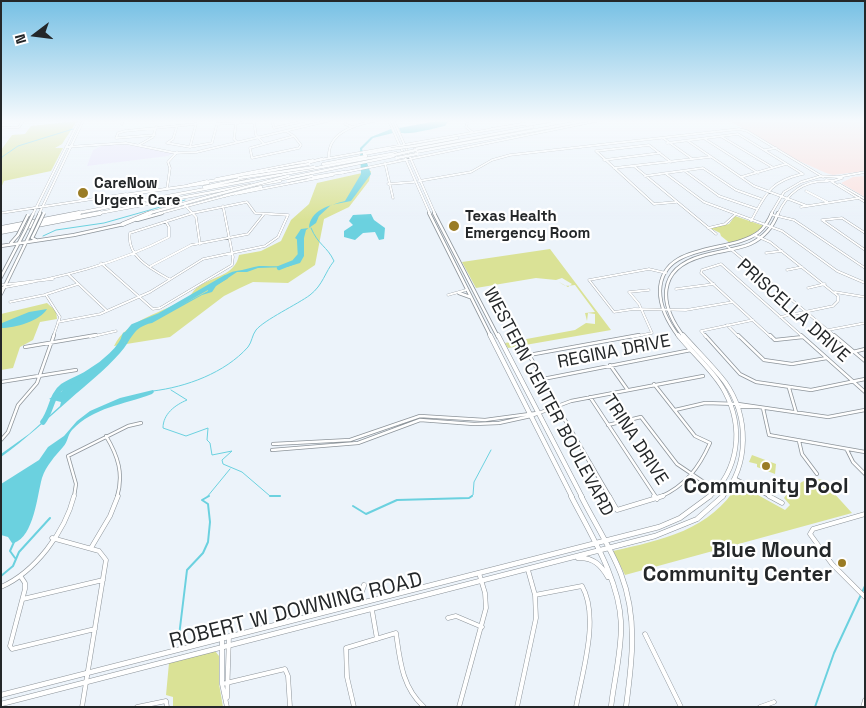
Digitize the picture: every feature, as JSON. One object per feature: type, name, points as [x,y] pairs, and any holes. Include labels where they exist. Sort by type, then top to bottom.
[{"type":"highway","points":[[371,158],[394,154]]},
{"type":"highway","points":[[1,229],[171,194],[394,154]]},
{"type":"highway","points":[[1,229],[394,154]]},
{"type":"highway","points":[[171,194],[322,159]]},
{"type":"highway","points":[[203,182],[309,164],[354,161]]},
{"type":"highway","points":[[124,194],[174,189],[354,161]]},
{"type":"highway","points":[[224,196],[312,176],[354,161]]},
{"type":"highway","points":[[123,224],[160,209],[354,161]]},
{"type":"highway","points":[[188,196],[354,161]]},
{"type":"highway","points":[[1,229],[188,196],[344,172]]},
{"type":"main road","points":[[1,277],[62,154]]},
{"type":"main road","points":[[1,294],[3,286],[68,154]]},
{"type":"main road","points":[[394,154],[410,160],[413,154]]},
{"type":"main road","points":[[394,154],[407,163]]},
{"type":"main road","points":[[1,213],[167,189],[329,158],[354,161],[371,158],[384,163],[394,154]]},
{"type":"main road","name":"WESTERN CENTER BOULEVARD","points":[[403,154],[423,202],[599,551],[614,588],[621,625],[611,707]]},
{"type":"main road","name":"WESTERN CENTER BOULEVARD","points":[[407,154],[440,225],[609,548],[627,591],[635,626],[626,707]]},
{"type":"main road","points":[[414,182],[471,172],[492,160],[518,154]]},
{"type":"main road","points":[[786,154],[829,181],[863,199]]},
{"type":"main road","points":[[2,246],[123,224],[185,205],[344,172],[354,161]]},
{"type":"main road","points":[[800,162],[831,177],[863,199]]},
{"type":"main road","points":[[58,163],[64,163]]},
{"type":"main road","points":[[718,492],[729,475],[736,449],[737,435],[730,405],[717,381],[672,328],[662,310],[660,289],[666,273],[679,260],[688,255],[727,246],[754,235],[766,226],[781,195],[795,184],[823,177],[865,173]]},
{"type":"main road","points":[[736,479],[741,465],[744,439],[737,405],[720,376],[676,326],[668,310],[666,286],[674,272],[693,258],[732,249],[761,238],[772,228],[786,197],[808,184],[865,173]]},
{"type":"main road","points":[[423,202],[428,201]]},
{"type":"main road","points":[[37,240],[32,238],[44,213],[47,208],[57,204]]},
{"type":"main road","points":[[2,246],[14,241],[18,235],[28,215],[29,210],[24,210]]},
{"type":"main road","points":[[435,226],[440,225]]},
{"type":"main road","points":[[2,246],[13,246],[16,249]]},
{"type":"main road","points":[[451,258],[458,260]]},
{"type":"main road","points":[[466,290],[474,290]]},
{"type":"main road","points":[[459,292],[470,297]]},
{"type":"main road","points":[[494,343],[501,342]]},
{"type":"main road","name":"ROBERT W DOWNING ROAD","points":[[1,704],[229,644],[599,551],[686,525],[698,519],[724,496],[736,479]]},
{"type":"main road","name":"ROBERT W DOWNING ROAD","points":[[3,694],[229,635],[605,541],[678,520],[699,508],[718,492]]},
{"type":"main road","points":[[556,562],[583,557],[593,560],[604,570],[614,588]]},
{"type":"main road","points":[[374,584],[379,591],[393,595]]},
{"type":"main road","points":[[350,606],[359,600],[364,586]]},
{"type":"street","points":[[167,189],[170,168],[168,162],[174,154]]},
{"type":"street","points":[[251,154],[252,158],[271,154]]},
{"type":"street","points":[[328,154],[329,158]]},
{"type":"street","points":[[599,154],[654,204],[677,202]]},
{"type":"street","points":[[604,160],[652,154]]},
{"type":"street","points":[[661,154],[671,162]]},
{"type":"street","points":[[684,154],[691,159]]},
{"type":"street","points":[[707,154],[740,177],[766,191],[807,206]]},
{"type":"street","points":[[729,154],[758,173]]},
{"type":"street","points":[[751,154],[772,167]]},
{"type":"street","points":[[751,221],[766,191],[778,182],[803,174],[771,154]]},
{"type":"street","points":[[614,168],[711,157]]},
{"type":"street","points":[[384,163],[387,166],[388,184],[393,198]]},
{"type":"street","points":[[740,177],[788,164]]},
{"type":"street","points":[[634,166],[716,234]]},
{"type":"street","points":[[645,176],[702,168],[736,190],[761,199]]},
{"type":"street","points":[[685,171],[719,196],[757,209]]},
{"type":"street","points":[[665,173],[704,202],[790,236],[837,271],[865,283]]},
{"type":"street","points":[[388,184],[414,182]]},
{"type":"street","points":[[806,192],[828,203]]},
{"type":"street","points":[[801,206],[863,199]]},
{"type":"street","points":[[58,322],[85,318],[107,311],[140,296],[203,259],[258,248],[274,240],[288,215],[264,214],[252,210],[250,203],[247,202],[194,213],[130,233],[129,244],[134,254],[169,278]]},
{"type":"street","points":[[185,205],[196,217],[200,244]]},
{"type":"street","points":[[101,262],[153,309],[160,308],[176,300],[198,284],[226,270],[233,262],[233,253],[223,206]]},
{"type":"street","points":[[775,209],[778,215]]},
{"type":"street","points":[[151,266],[191,246],[230,239],[252,232],[264,214]]},
{"type":"street","points":[[773,214],[794,220],[865,268]]},
{"type":"street","points":[[708,228],[725,224],[735,215]]},
{"type":"street","points":[[865,233],[842,218],[831,218],[822,221],[865,250]]},
{"type":"street","points":[[3,286],[54,279],[101,262],[134,254],[167,239],[170,233],[166,222]]},
{"type":"street","points":[[754,235],[782,251],[835,292],[865,297]]},
{"type":"street","points":[[727,246],[865,361]]},
{"type":"street","points":[[766,253],[782,251]]},
{"type":"street","name":"PRISCELLA DRIVE","points":[[714,284],[701,273],[710,266],[721,264],[865,392]]},
{"type":"street","points":[[786,270],[803,267]]},
{"type":"street","points":[[666,273],[649,269],[588,280],[614,312],[641,309],[686,310],[733,302]]},
{"type":"street","points":[[69,275],[107,311]]},
{"type":"street","points":[[10,302],[46,295],[78,284]]},
{"type":"street","points":[[676,289],[714,284],[777,341],[803,337]]},
{"type":"street","points":[[808,288],[825,284]]},
{"type":"street","points":[[448,295],[466,290]]},
{"type":"street","points":[[641,309],[629,292],[649,290]]},
{"type":"street","points":[[780,317],[833,306],[838,301],[835,292]]},
{"type":"street","points":[[1,440],[8,432],[18,405],[37,383],[58,322],[60,313],[46,299],[46,295]]},
{"type":"street","name":"REGINA DRIVE","points":[[641,309],[652,333],[529,355],[542,379],[691,350]]},
{"type":"street","points":[[753,320],[701,330],[740,374],[756,382],[811,390],[865,379]]},
{"type":"street","points":[[828,330],[865,323]]},
{"type":"street","points":[[727,325],[764,360],[792,364],[827,358]]},
{"type":"street","points":[[25,347],[51,344],[116,331]]},
{"type":"street","points":[[854,352],[865,349]]},
{"type":"street","points":[[610,365],[627,389]]},
{"type":"street","points":[[1,382],[76,370]]},
{"type":"street","points":[[272,450],[358,443],[426,418],[467,424],[487,424],[558,408],[571,401],[703,376]]},
{"type":"street","points":[[558,408],[617,510],[669,494],[693,475],[702,463],[710,443],[694,436],[654,384]]},
{"type":"street","points":[[789,388],[796,412]]},
{"type":"street","name":"TRINA DRIVE","points":[[590,397],[647,487],[657,499]]},
{"type":"street","points":[[675,410],[705,403],[758,407],[828,417],[865,410]]},
{"type":"street","points":[[763,408],[769,435],[865,452]]},
{"type":"street","points":[[273,444],[324,442],[359,438],[410,418],[469,420],[501,419],[530,415]]},
{"type":"street","points":[[608,425],[641,417],[670,457],[724,496]]},
{"type":"street","points":[[467,424],[469,420]]},
{"type":"street","points":[[1,587],[21,577],[66,517],[74,501],[75,475],[68,456],[128,426],[141,423]]},
{"type":"street","points":[[382,430],[386,434]]},
{"type":"street","points":[[91,548],[113,512],[120,483],[118,455],[106,436]]},
{"type":"street","points":[[799,441],[802,454],[817,474]]},
{"type":"street","points":[[324,442],[324,447]]},
{"type":"street","points":[[298,448],[299,443]]},
{"type":"street","points":[[847,450],[853,462],[865,474]]},
{"type":"street","points":[[736,479],[782,503]]},
{"type":"street","points":[[864,597],[854,589],[812,538],[810,532],[865,514]]},
{"type":"street","points":[[52,538],[91,548],[104,555],[106,560],[82,707]]},
{"type":"street","points":[[517,707],[536,618],[535,595],[527,568]]},
{"type":"street","points":[[459,707],[482,626],[486,601],[479,573]]},
{"type":"street","points":[[21,577],[25,583],[23,599],[10,646],[12,649],[95,629]]},
{"type":"street","points":[[23,599],[103,580]]},
{"type":"street","points":[[535,595],[582,586],[585,589],[590,610],[589,624],[576,707]]},
{"type":"street","points":[[372,608],[377,639]]},
{"type":"street","points":[[448,618],[456,616],[482,626]]},
{"type":"street","points":[[354,707],[345,651],[348,646],[396,633],[401,670],[406,684],[424,707]]},
{"type":"street","points":[[645,634],[681,707]]},
{"type":"street","points":[[226,699],[229,683],[229,635]]},
{"type":"street","points":[[222,637],[222,684],[227,707]]},
{"type":"street","points":[[222,684],[285,669],[288,676],[290,707]]},
{"type":"street","points":[[863,707],[865,700]]},
{"type":"street","points":[[137,707],[166,701],[167,707]]},
{"type":"street","points":[[760,707],[774,702]]},
{"type":"shaded area","points":[[91,154],[171,154],[168,156],[87,166]]},
{"type":"shaded area","points":[[787,154],[865,154],[865,171],[833,175]]},
{"type":"shaded area","points":[[865,176],[865,197],[841,183],[853,177]]},
{"type":"green space","points":[[1,154],[60,154],[51,171],[4,181],[1,188]]},
{"type":"green space","points":[[371,171],[369,181],[349,207],[324,219],[315,265],[288,283],[253,282],[240,288],[224,296],[170,337],[114,346],[120,337],[136,323],[178,303],[187,298],[204,283],[223,275],[237,262],[239,255],[261,251],[281,241],[291,220],[309,204],[317,183]]},
{"type":"green space","points":[[735,216],[764,226],[751,236],[731,244],[720,233],[710,228],[729,224]]},
{"type":"green space","points":[[550,249],[611,330],[508,348],[505,343],[575,330],[586,323],[595,324],[595,314],[588,313],[587,321],[585,313],[595,312],[575,285],[570,286],[572,284],[562,278],[556,280],[536,278],[476,288],[462,262]]},
{"type":"green space","points":[[47,303],[56,311],[57,319],[40,322],[33,340],[20,347],[13,368],[1,370],[1,314]]},
{"type":"green space","name":"Community Pool","points":[[752,455],[776,464],[775,474],[757,467],[757,464],[749,462]]},
{"type":"green space","points":[[811,477],[822,480],[852,513],[625,575],[613,551],[667,537],[700,523],[727,500],[738,484],[785,510],[790,505],[784,498],[791,488]]},
{"type":"green space","points":[[215,651],[219,656],[219,684],[223,707],[173,707],[173,697],[166,695],[169,663]]},
{"type":"water","points":[[360,154],[364,154],[371,174],[351,201],[332,205],[345,201],[361,174]]},
{"type":"water","points":[[331,205],[319,216],[316,223],[309,228],[313,217],[322,209]]},
{"type":"water","points":[[371,214],[374,220],[385,228],[384,239],[379,240],[375,232],[363,233],[355,240],[344,237],[344,231],[353,225],[349,221],[353,215]]},
{"type":"water","points":[[309,228],[306,230],[304,256],[300,263],[287,267],[258,268],[247,272],[237,272],[216,286],[212,292],[202,295],[140,328],[120,353],[102,371],[28,436],[1,457],[1,454],[29,434],[60,406],[61,402],[49,399],[62,391],[63,387],[113,354],[125,342],[126,335],[134,326],[160,316],[208,291],[208,287],[225,275],[259,266],[288,265],[298,259],[302,253],[298,240],[295,238],[301,229]]},
{"type":"water","points":[[47,309],[39,317],[27,323],[1,328],[2,323],[29,312]]},
{"type":"water","points":[[153,390],[152,394],[99,411],[72,430],[65,445],[51,461],[42,478],[34,515],[26,532],[21,539],[14,543],[8,537],[1,535],[1,484],[39,460],[48,447],[64,436],[77,421],[90,411],[120,398]]},
{"type":"waterway","points":[[1,161],[2,157],[6,154]]},
{"type":"waterway","points":[[43,236],[56,230],[104,223],[185,200]]},
{"type":"waterway","points":[[153,391],[179,386],[217,371],[239,356],[248,347],[260,326],[305,299],[314,291],[334,261],[311,228]]},
{"type":"waterway","points":[[279,268],[294,262],[300,255],[299,237]]},
{"type":"waterway","points":[[124,337],[133,326],[160,315],[226,277]]},
{"type":"waterway","points":[[43,422],[59,390],[106,360],[120,345],[124,337]]},
{"type":"waterway","points":[[171,390],[187,400],[167,414],[163,428],[186,436],[208,428],[207,440],[210,443],[212,455],[232,451],[222,460],[223,464],[242,472],[270,496],[280,496]]},
{"type":"waterway","points":[[470,497],[473,495],[474,482],[491,450]]},
{"type":"waterway","points":[[207,497],[230,469]]},
{"type":"waterway","points":[[179,636],[187,570],[203,553],[208,542],[210,522],[208,504],[202,500],[209,496]]},
{"type":"waterway","points":[[353,506],[366,514],[397,500],[469,498],[472,496]]},
{"type":"waterway","points":[[1,576],[13,566],[19,552],[50,518]]},
{"type":"waterway","points":[[14,542],[10,551],[15,558]]},
{"type":"waterway","points":[[815,707],[834,653],[865,586]]},
{"type":"place","name":"CareNow Urgent Care","points":[[83,193]]},
{"type":"place","name":"Texas Health Emergency Room","points":[[454,226]]},
{"type":"place","name":"Community Pool","points":[[766,466]]},
{"type":"place","name":"Blue Mound Community Center","points":[[842,563]]}]
